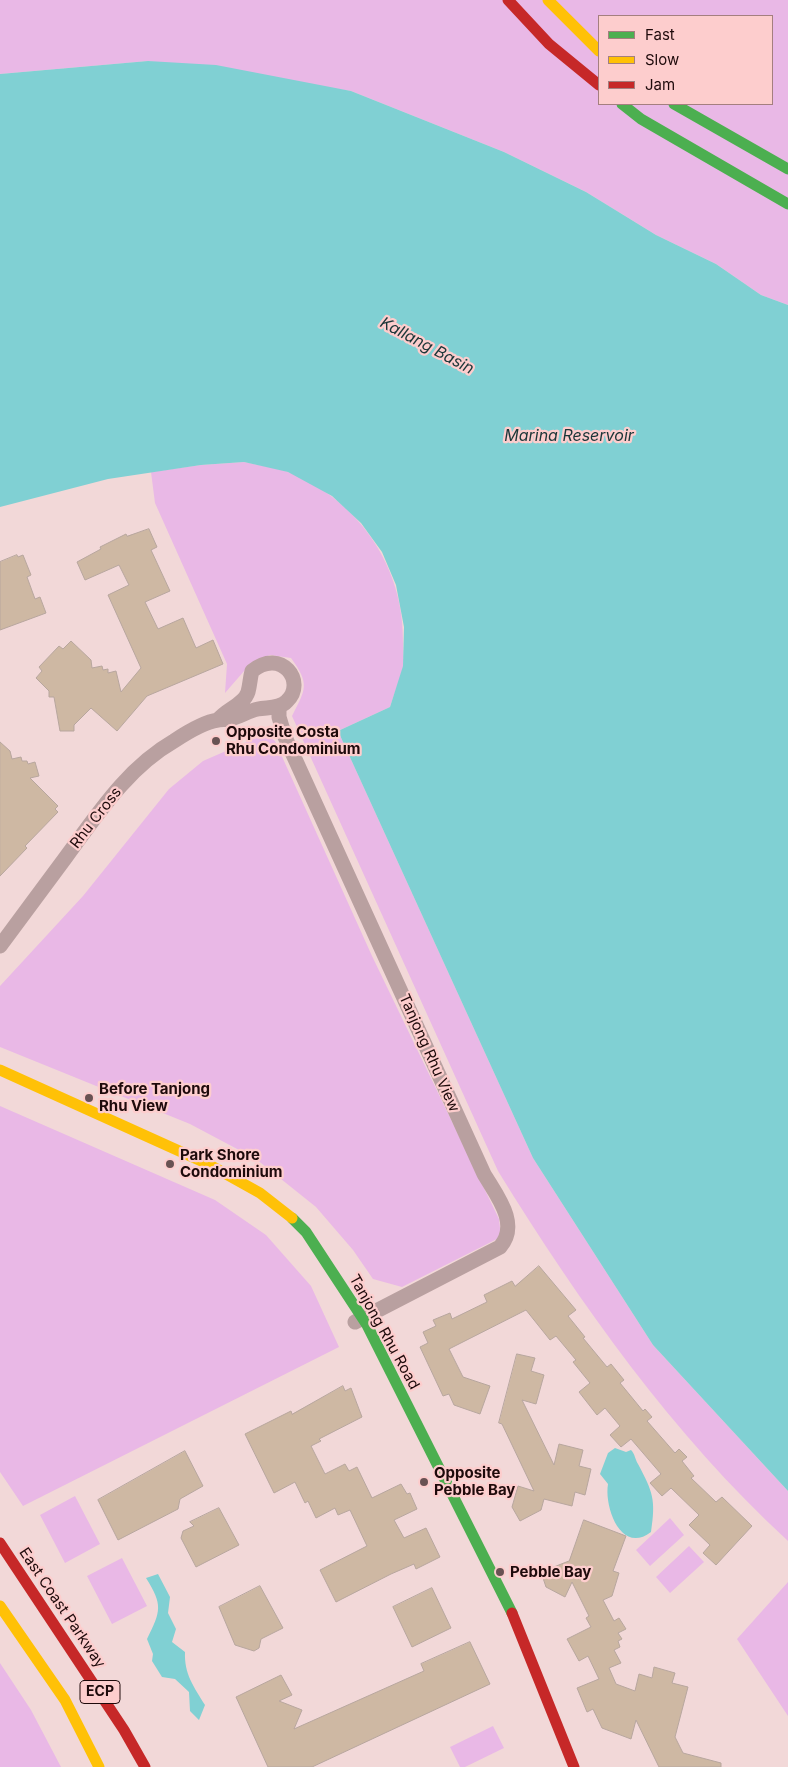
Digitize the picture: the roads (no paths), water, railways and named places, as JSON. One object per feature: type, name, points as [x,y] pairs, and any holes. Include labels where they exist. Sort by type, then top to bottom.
[{"type":"main road","points":[[508,0],[549,44],[598,84]]},
{"type":"main road","points":[[548,0],[598,50]]},
{"type":"main road","points":[[623,105],[642,119],[788,204]]},
{"type":"main road","points":[[676,105],[788,169]]},
{"type":"main road","name":"Tanjong Rhu Road","points":[[0,1070],[116,1119],[253,1186],[295,1220],[306,1232],[359,1321],[508,1603],[539,1676],[574,1767]]},
{"type":"main road","name":"Tanjong Rhu Road","points":[[0,1082],[99,1124],[159,1154],[201,1171],[256,1200],[283,1221],[315,1259],[359,1321],[511,1638],[529,1678],[546,1728]]},
{"type":"main road","name":"East Coast Parkway","points":[[0,1543],[124,1730],[145,1767]]},
{"type":"main road","name":"ECP","points":[[0,1606],[65,1700],[99,1767]]},
{"type":"street","name":"Rhu Cross","points":[[0,946],[107,801],[149,756],[173,741],[218,720],[228,720],[249,710],[279,706],[287,701],[294,688],[291,674],[283,665],[272,662],[261,664],[252,671],[248,694],[239,704],[225,711],[218,720]]},
{"type":"street","name":"Tanjong Rhu View","points":[[279,706],[279,717],[285,737],[484,1174],[506,1210],[509,1230],[506,1240],[500,1247],[359,1321]]},
{"type":"water","name":"Marina Reservoir","points":[[148,61],[216,65],[351,91],[504,152],[586,192],[656,235],[716,264],[761,295],[788,305],[788,1491],[653,1345],[533,1158],[338,731],[390,707],[403,666],[404,627],[396,585],[382,552],[361,523],[332,496],[288,472],[244,462],[201,465],[108,479],[0,507],[0,74]]},
{"type":"water","points":[[615,1448],[626,1452],[631,1450],[652,1496],[651,1532],[640,1537],[631,1537],[623,1533],[617,1525],[609,1504],[608,1484],[600,1474],[608,1453]]},
{"type":"water","points":[[158,1574],[170,1597],[168,1613],[176,1629],[172,1642],[185,1652],[188,1674],[205,1705],[199,1720],[190,1711],[189,1692],[175,1679],[162,1677],[152,1661],[153,1654],[147,1639],[155,1621],[158,1608],[155,1595],[146,1578]]},
{"type":"place","name":"Opposite Costa Rhu Condominium","points":[[216,741]]},
{"type":"place","name":"Before Tanjong Rhu View","points":[[89,1098]]},
{"type":"place","name":"Park Shore Condominium","points":[[170,1164]]},
{"type":"place","name":"Opposite Pebble Bay","points":[[424,1482]]},
{"type":"place","name":"Pebble Bay","points":[[500,1572]]},
{"type":"water label","name":"Kallang Basin","points":[[427,346]]}]
